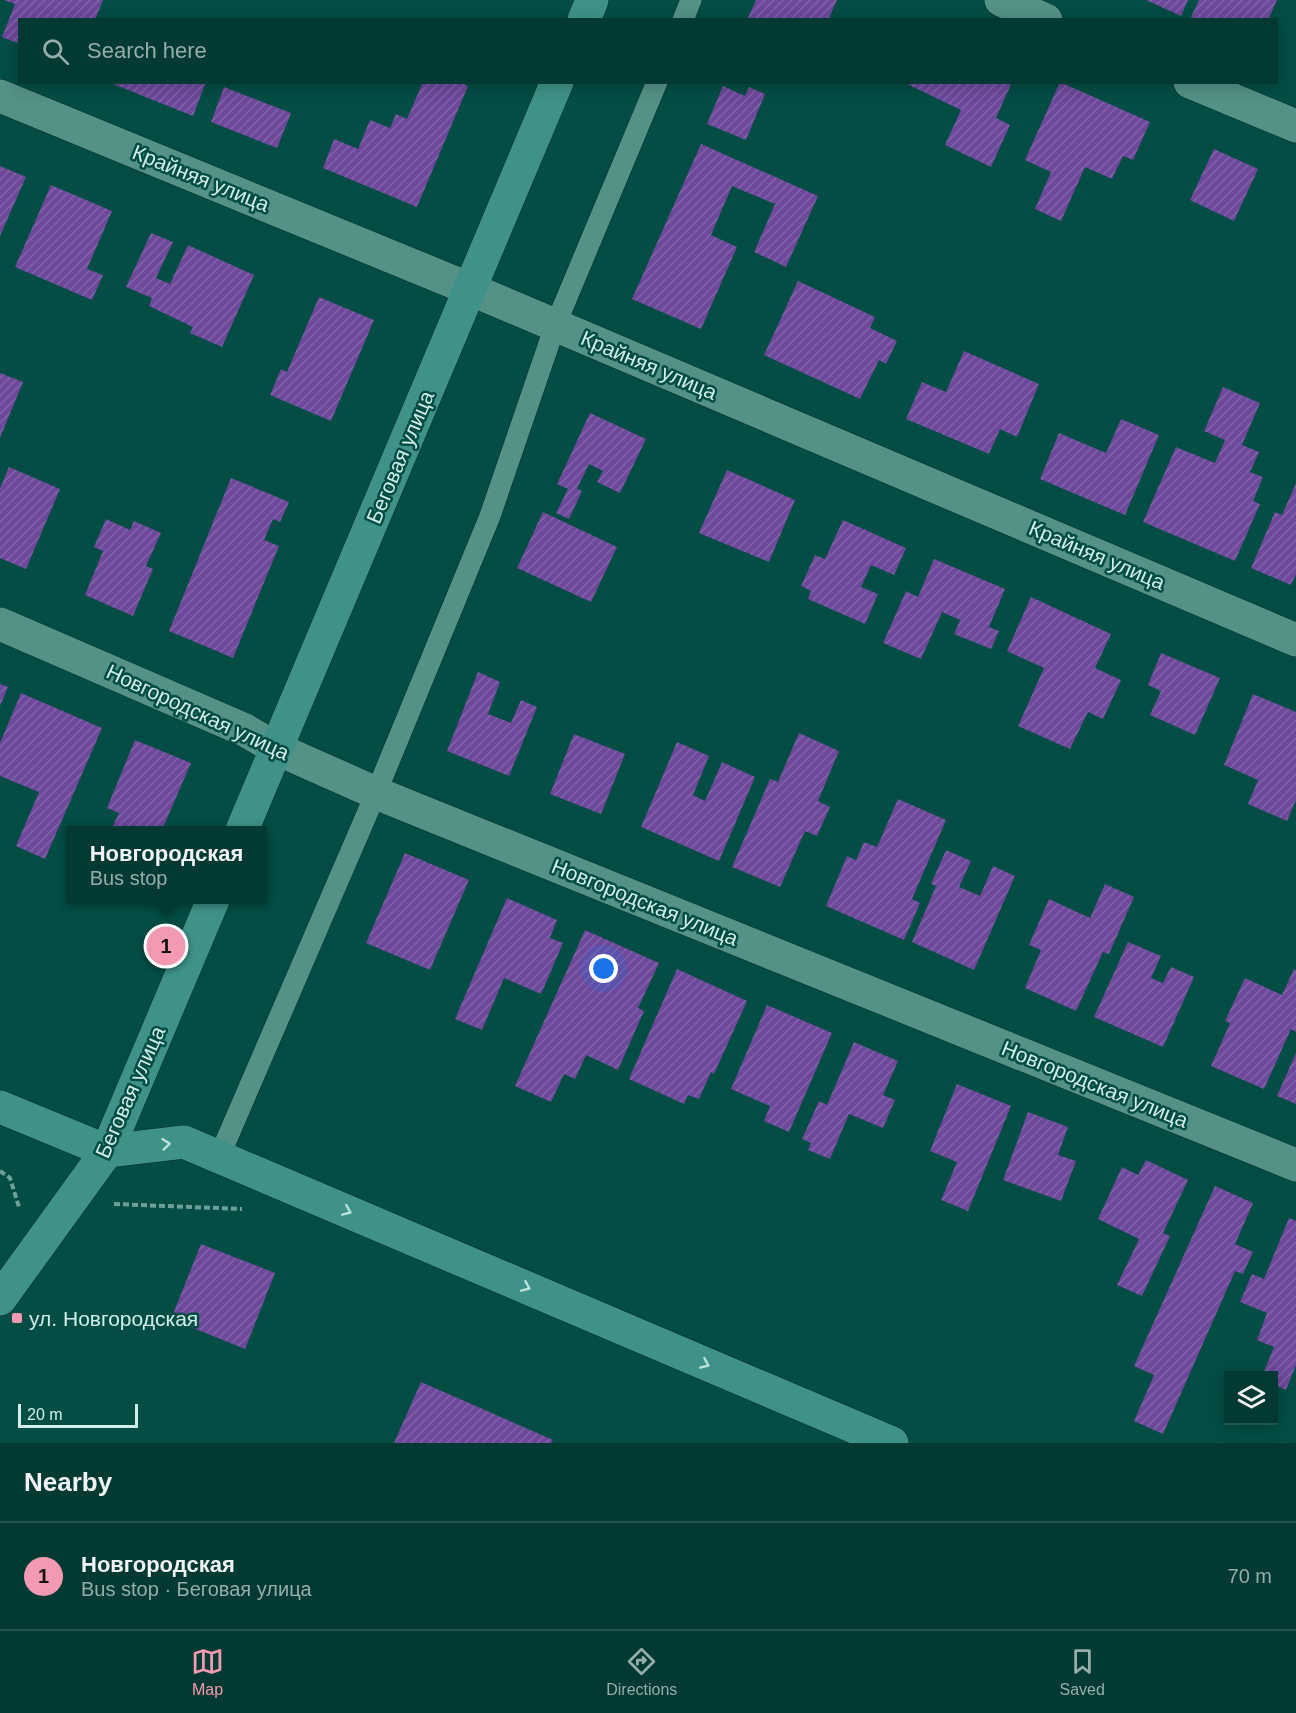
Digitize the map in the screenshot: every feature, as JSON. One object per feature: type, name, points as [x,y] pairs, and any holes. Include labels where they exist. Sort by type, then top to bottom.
[{"type":"street","points":[[585,18],[592,0]]},
{"type":"street","points":[[1001,0],[1042,18]]},
{"type":"street","name":"Беговая улица","points":[[245,826],[556,84]]},
{"type":"street","points":[[1195,84],[1296,126]]},
{"type":"street","name":"Крайняя улица","points":[[0,96],[470,289],[1296,640]]},
{"type":"street","name":"Новгородская улица","points":[[0,624],[245,730],[277,749],[376,793],[1296,1166]]},
{"type":"street","name":"Беговая улица","points":[[0,1299],[107,1150],[211,904]]},
{"type":"street","points":[[0,1107],[107,1150],[184,1142],[892,1443]]},
{"type":"lane","points":[[684,18],[691,0]]},
{"type":"lane","points":[[219,1157],[376,793],[490,516],[555,326],[656,84]]},
{"type":"path","points":[[0,1171],[10,1178],[20,1209]]},
{"type":"path","points":[[109,1204],[248,1209]]},
{"type":"building","points":[[4,0],[103,0],[96,18],[18,18],[18,43],[2,37],[15,4]]},
{"type":"building","points":[[756,0],[837,0],[829,18],[748,18]]},
{"type":"building","points":[[1146,0],[1188,0],[1181,16]]},
{"type":"building","points":[[1199,0],[1277,0],[1269,18],[1191,17]]},
{"type":"building","points":[[113,84],[205,84],[193,116]]},
{"type":"building","points":[[422,84],[464,84],[468,86],[417,207],[323,168],[334,139],[358,149],[370,120],[390,128],[396,114],[407,119]]},
{"type":"building","points":[[907,84],[1011,84],[996,118],[1010,125],[991,167],[945,145],[961,110]]},
{"type":"building","points":[[1059,84],[1064,84],[1150,122],[1133,160],[1123,156],[1112,179],[1085,167],[1061,221],[1035,209],[1051,172],[1025,160]]},
{"type":"building","points":[[723,86],[745,96],[749,87],[765,94],[746,140],[707,124]]},
{"type":"building","points":[[224,87],[291,113],[277,148],[211,122]]},
{"type":"building","points":[[701,144],[818,196],[786,267],[754,252],[775,204],[732,186],[711,235],[737,247],[701,329],[632,299]]},
{"type":"building","points":[[1214,149],[1258,169],[1234,221],[1190,200]]},
{"type":"building","points":[[0,166],[26,177],[0,236]]},
{"type":"building","points":[[51,185],[112,211],[87,269],[103,275],[92,300],[15,267]]},
{"type":"building","points":[[151,233],[173,242],[156,278],[170,284],[188,245],[254,275],[222,347],[190,333],[193,327],[149,306],[152,298],[126,287]]},
{"type":"building","points":[[798,281],[875,317],[870,328],[897,341],[886,364],[879,360],[860,399],[764,355]]},
{"type":"building","points":[[319,297],[374,320],[331,421],[270,395],[281,369],[287,372]]},
{"type":"building","points":[[964,351],[1039,384],[1017,437],[1000,429],[989,454],[906,419],[922,382],[946,392]]},
{"type":"building","points":[[0,373],[23,382],[0,438]]},
{"type":"building","points":[[1223,387],[1260,403],[1242,445],[1259,452],[1250,472],[1263,477],[1253,501],[1260,504],[1235,561],[1143,522],[1176,447],[1215,463],[1225,440],[1204,431]]},
{"type":"building","points":[[590,413],[646,439],[620,493],[597,482],[603,471],[589,464],[577,489],[582,491],[569,519],[556,513],[568,489],[557,484]]},
{"type":"building","points":[[1121,419],[1159,435],[1125,515],[1040,479],[1059,433],[1106,453]]},
{"type":"building","points":[[9,467],[60,489],[26,569],[0,558],[0,488]]},
{"type":"building","points":[[727,470],[795,500],[769,562],[699,533]]},
{"type":"building","points":[[231,478],[289,502],[280,522],[273,519],[264,540],[279,546],[233,658],[169,631]]},
{"type":"building","points":[[1296,483],[1296,574],[1291,585],[1251,568],[1275,512],[1282,515]]},
{"type":"building","points":[[543,512],[617,547],[591,602],[517,568]]},
{"type":"building","points":[[106,519],[130,530],[134,521],[161,533],[146,566],[153,569],[133,616],[85,595],[103,551],[94,547]]},
{"type":"building","points":[[843,520],[906,548],[894,575],[871,565],[861,587],[878,594],[865,624],[808,599],[811,591],[801,586],[815,555],[825,559]]},
{"type":"building","points":[[934,559],[1005,589],[989,627],[999,631],[991,649],[954,634],[960,620],[942,612],[921,659],[883,643],[906,591],[918,597]]},
{"type":"building","points":[[1031,597],[1111,634],[1095,668],[1121,680],[1103,719],[1088,712],[1070,749],[1018,726],[1044,668],[1007,651]]},
{"type":"building","points":[[1161,653],[1220,678],[1195,735],[1150,715],[1161,691],[1148,685]]},
{"type":"building","points":[[478,672],[500,682],[488,714],[511,723],[521,700],[537,707],[509,776],[447,751]]},
{"type":"building","points":[[0,684],[8,687],[0,706]]},
{"type":"building","points":[[21,693],[102,728],[45,859],[16,846],[39,792],[0,776],[0,743]]},
{"type":"building","points":[[1253,694],[1296,712],[1296,800],[1287,821],[1248,804],[1258,780],[1224,765]]},
{"type":"building","points":[[799,733],[839,751],[818,801],[830,807],[817,836],[805,831],[780,887],[732,867],[770,779],[778,782]]},
{"type":"building","points":[[574,734],[625,754],[601,814],[550,794]]},
{"type":"building","points":[[135,740],[191,763],[164,826],[113,826],[119,813],[107,808]]},
{"type":"building","points":[[677,742],[709,756],[693,795],[705,801],[722,762],[755,777],[719,861],[641,827]]},
{"type":"building","points":[[898,799],[946,820],[912,899],[920,903],[904,940],[826,906],[847,856],[856,860],[864,842],[877,847]]},
{"type":"building","points":[[946,850],[971,861],[959,887],[980,896],[993,866],[1015,876],[974,970],[912,942],[936,886],[931,884]]},
{"type":"building","points":[[405,853],[469,880],[430,970],[366,943]]},
{"type":"building","points":[[1105,884],[1134,897],[1109,954],[1103,952],[1076,1011],[1025,988],[1041,950],[1029,945],[1049,899],[1090,918]]},
{"type":"building","points":[[507,898],[557,920],[550,938],[563,943],[541,994],[504,978],[482,1030],[455,1019]]},
{"type":"building","points":[[585,930],[659,963],[638,1008],[644,1011],[618,1070],[586,1055],[575,1079],[564,1074],[551,1102],[515,1086]]},
{"type":"building","points":[[1128,942],[1161,956],[1151,978],[1163,983],[1171,967],[1194,977],[1163,1047],[1094,1017]]},
{"type":"building","points":[[677,969],[747,1001],[714,1074],[711,1072],[699,1099],[688,1095],[684,1104],[629,1079]]},
{"type":"building","points":[[1294,969],[1296,970],[1296,1032],[1291,1029],[1264,1089],[1211,1066],[1230,1023],[1225,1021],[1245,978],[1282,995]]},
{"type":"building","points":[[767,1005],[832,1033],[789,1132],[764,1121],[770,1106],[731,1089]]},
{"type":"building","points":[[854,1042],[898,1061],[883,1095],[895,1100],[883,1128],[849,1114],[830,1159],[808,1150],[811,1143],[802,1139],[819,1101],[827,1105]]},
{"type":"building","points":[[1296,1053],[1296,1104],[1277,1096]]},
{"type":"building","points":[[957,1084],[1011,1106],[968,1211],[941,1200],[957,1162],[930,1151]]},
{"type":"building","points":[[1028,1112],[1068,1127],[1058,1155],[1076,1161],[1061,1201],[1003,1180]]},
{"type":"building","points":[[1146,1160],[1188,1180],[1163,1233],[1170,1236],[1142,1296],[1117,1285],[1139,1239],[1098,1219],[1122,1167],[1138,1175]]},
{"type":"building","points":[[1215,1186],[1253,1203],[1235,1244],[1253,1252],[1243,1274],[1235,1271],[1163,1434],[1134,1421],[1154,1375],[1134,1366]]},
{"type":"building","points":[[1289,1218],[1296,1221],[1296,1365],[1286,1390],[1278,1387],[1278,1371],[1264,1371],[1274,1347],[1257,1340],[1267,1313],[1240,1302],[1252,1274],[1264,1279]]},
{"type":"building","points":[[201,1244],[275,1273],[245,1349],[171,1319]]},
{"type":"building","points":[[421,1382],[553,1440],[551,1443],[394,1443]]},
{"type":"place","name":"Новгородская","points":[[166,946]]},
{"type":"place","name":"ул. Новгородская","points":[[17,1318]]}]
